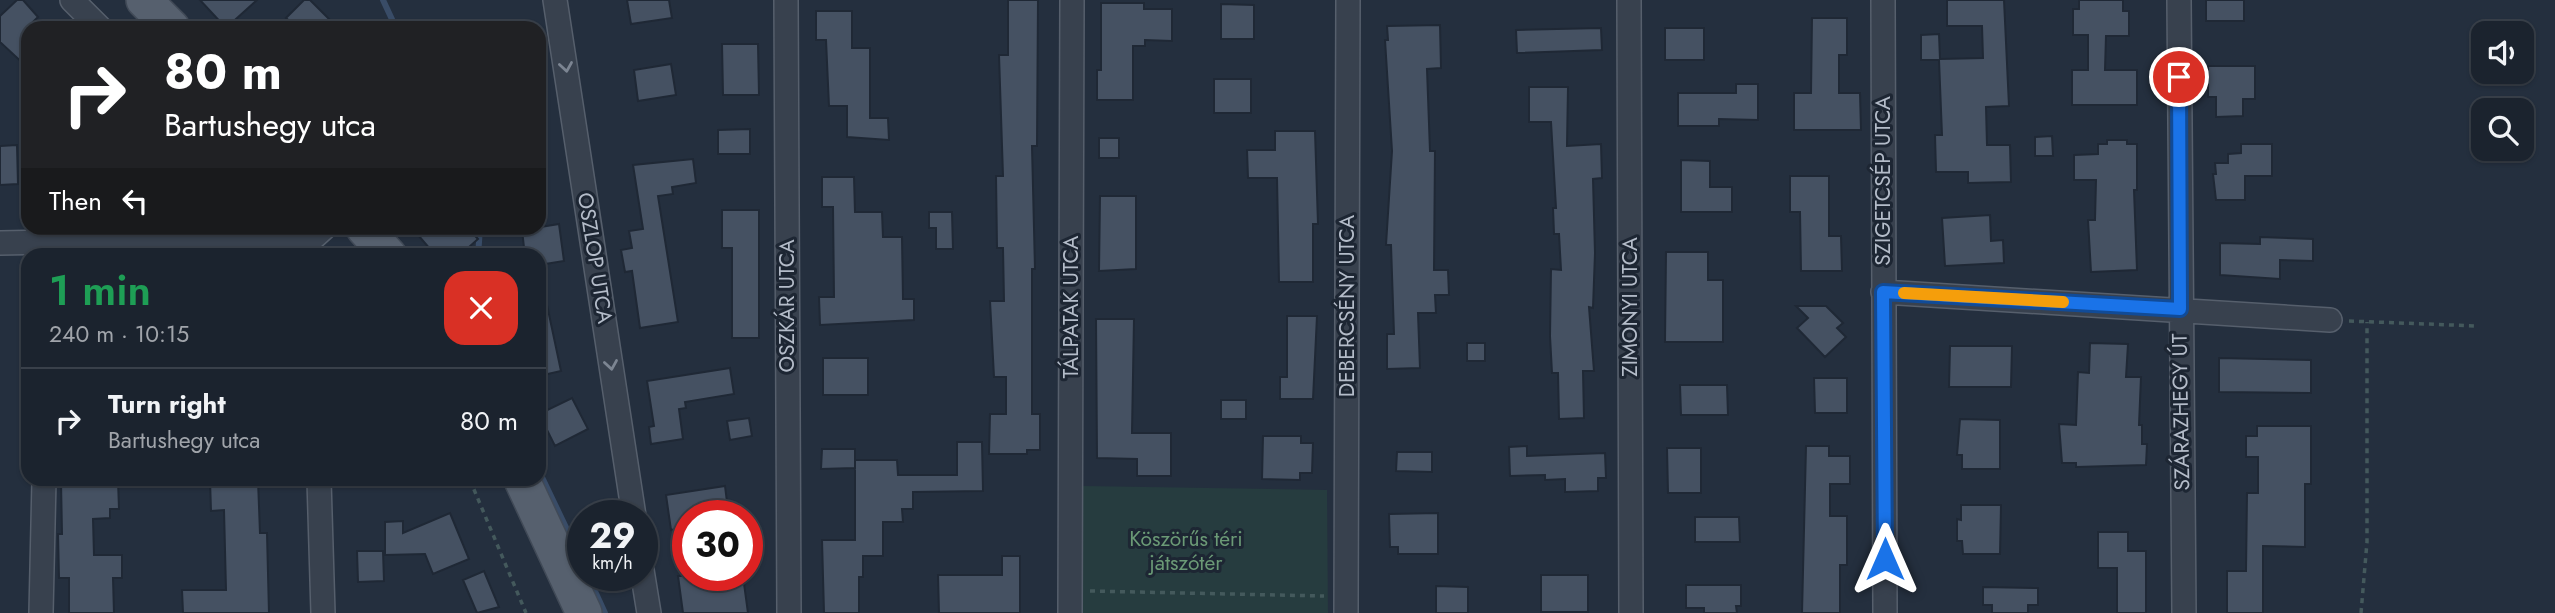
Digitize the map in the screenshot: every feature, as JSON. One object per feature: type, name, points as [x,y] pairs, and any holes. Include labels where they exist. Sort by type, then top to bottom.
[{"type":"main road","points":[[144,0],[165,21]]},
{"type":"main road","points":[[525,486],[584,613]]},
{"type":"street","points":[[72,0],[93,21]]},
{"type":"street","name":"OSZLOP UTCA","points":[[555,0],[632,500]]},
{"type":"street","name":"OSZKÁR UTCA","points":[[786,0],[789,613]]},
{"type":"street","name":"TÁLPATAK UTCA","points":[[1070,602],[1072,0]]},
{"type":"street","name":"DEBERCSÉNY UTCA","points":[[1346,605],[1348,0]]},
{"type":"street","name":"ZIMONYI UTCA","points":[[1629,0],[1631,613]]},
{"type":"street","name":"SZIGETCSÉP UTCA","points":[[1883,0],[1885,613]]},
{"type":"street","name":"SZÁRAZHEGY ÚT","points":[[2179,0],[2183,613]]},
{"type":"street","points":[[72,248],[314,237]]},
{"type":"street","points":[[0,243],[42,248]]},
{"type":"street","points":[[1883,292],[2330,320]]},
{"type":"street","points":[[41,613],[44,486]]},
{"type":"street","points":[[320,486],[323,613]]},
{"type":"street","points":[[645,591],[649,613]]},
{"type":"path","points":[[2330,320],[2477,326]]},
{"type":"path","points":[[2361,613],[2367,542],[2367,322]]},
{"type":"path","points":[[473,486],[526,613]]},
{"type":"path","points":[[1070,602],[1346,605]]},
{"type":"green space","name":"Köszörűs téri játszótér","points":[[1083,486],[1327,490],[1328,613],[1081,613]]},
{"type":"building","points":[[17,0],[23,0],[38,17],[34,21],[21,21],[21,62],[0,42],[0,16]]},
{"type":"building","points":[[200,0],[257,0],[234,21],[220,21]]},
{"type":"building","points":[[304,0],[310,0],[331,21],[289,21],[286,18]]},
{"type":"building","points":[[627,0],[669,0],[672,18],[631,24]]},
{"type":"building","points":[[1008,0],[1038,0],[1037,146],[1032,146],[1035,269],[1032,269],[1032,414],[1040,414],[1040,450],[1027,450],[1027,454],[989,454],[990,414],[1006,414],[1006,377],[994,377],[990,301],[1004,301],[1003,248],[997,248],[996,176],[1003,176],[999,55],[1008,55]]},
{"type":"building","points":[[1947,0],[2004,0],[2009,106],[1986,107],[1987,145],[2010,145],[2011,182],[1968,183],[1968,172],[1936,172],[1935,135],[1942,135],[1939,60],[1921,60],[1921,35],[1939,34],[1940,59],[1983,58],[1982,26],[1947,26]]},
{"type":"building","points":[[2079,0],[2123,0],[2123,11],[2129,11],[2129,36],[2106,36],[2105,70],[2137,70],[2137,105],[2072,105],[2072,70],[2088,70],[2088,35],[2073,35],[2073,9],[2079,9]]},
{"type":"building","points":[[2206,0],[2244,0],[2244,21],[2206,21]]},
{"type":"building","points":[[1101,3],[1144,3],[1144,9],[1172,9],[1172,41],[1145,40],[1145,46],[1133,46],[1133,100],[1097,100],[1097,70],[1101,70]]},
{"type":"building","points":[[1221,4],[1254,5],[1254,39],[1221,39]]},
{"type":"building","points":[[816,11],[852,11],[852,48],[870,48],[870,118],[888,118],[889,140],[847,137],[847,106],[829,106],[826,40],[816,40]]},
{"type":"building","points":[[1812,18],[1847,18],[1847,55],[1839,55],[1839,93],[1860,93],[1861,130],[1794,130],[1794,93],[1811,93]]},
{"type":"building","points":[[1440,25],[1441,68],[1427,69],[1430,151],[1435,151],[1434,270],[1448,270],[1449,295],[1435,295],[1436,313],[1418,313],[1420,368],[1387,369],[1387,334],[1394,334],[1391,245],[1386,245],[1392,151],[1385,40],[1388,40],[1387,26]]},
{"type":"building","points":[[1601,28],[1602,50],[1517,53],[1516,30]]},
{"type":"building","points":[[1665,28],[1704,28],[1704,60],[1665,60]]},
{"type":"building","points":[[722,44],[758,44],[759,95],[723,95]]},
{"type":"building","points":[[671,64],[676,95],[638,101],[634,70]]},
{"type":"building","points":[[2208,66],[2255,66],[2255,99],[2243,99],[2243,116],[2216,117],[2216,97],[2208,97]]},
{"type":"building","points":[[1214,79],[1251,79],[1251,113],[1214,113]]},
{"type":"building","points":[[1736,84],[1758,84],[1758,120],[1719,119],[1719,126],[1678,126],[1678,93],[1736,93]]},
{"type":"building","points":[[1529,87],[1568,87],[1567,146],[1601,144],[1602,178],[1593,179],[1595,253],[1593,308],[1589,307],[1594,371],[1583,371],[1584,418],[1559,419],[1558,373],[1552,373],[1550,336],[1551,269],[1561,270],[1559,234],[1554,234],[1553,208],[1556,208],[1551,122],[1529,122]]},
{"type":"building","points":[[750,129],[750,154],[718,154],[718,130]]},
{"type":"building","points":[[1275,131],[1315,131],[1318,224],[1313,224],[1313,282],[1279,282],[1277,178],[1248,178],[1247,150],[1275,150]]},
{"type":"building","points":[[2052,136],[2053,156],[2035,156],[2035,137]]},
{"type":"building","points":[[1099,138],[1119,138],[1119,158],[1099,158]]},
{"type":"building","points":[[2107,140],[2127,140],[2127,144],[2137,144],[2137,190],[2134,190],[2137,270],[2091,272],[2088,220],[2095,220],[2096,180],[2074,180],[2074,155],[2098,154],[2098,144],[2107,144]]},
{"type":"building","points":[[2241,144],[2272,144],[2272,176],[2245,176],[2245,200],[2216,200],[2213,174],[2216,174],[2215,163],[2228,163],[2228,154],[2241,153]]},
{"type":"building","points":[[17,145],[18,184],[0,185],[0,146]]},
{"type":"building","points":[[693,159],[696,183],[672,187],[673,194],[658,196],[678,322],[640,328],[632,271],[625,272],[621,250],[632,248],[629,231],[643,229],[633,165]]},
{"type":"building","points":[[1681,160],[1710,161],[1710,187],[1732,187],[1732,212],[1681,212]]},
{"type":"building","points":[[1790,176],[1829,176],[1829,236],[1841,236],[1842,271],[1801,271],[1800,212],[1790,212]]},
{"type":"building","points":[[822,177],[854,177],[855,212],[882,212],[883,237],[902,237],[903,299],[914,299],[914,320],[820,325],[819,297],[834,297],[833,207],[822,207]]},
{"type":"building","points":[[1100,196],[1136,196],[1136,269],[1099,271]]},
{"type":"building","points":[[722,210],[759,210],[759,338],[732,338],[732,248],[722,248]]},
{"type":"building","points":[[929,212],[952,212],[953,249],[936,249],[936,228],[929,228]]},
{"type":"building","points":[[1990,215],[1991,241],[2003,240],[2004,263],[1945,266],[1942,218]]},
{"type":"building","points":[[559,224],[564,261],[546,264],[546,248],[524,248],[523,235],[546,235],[546,226]]},
{"type":"building","points":[[418,235],[474,235],[478,239],[468,248],[429,248]]},
{"type":"building","points":[[2260,237],[2313,239],[2313,261],[2280,260],[2280,279],[2220,275],[2220,243],[2260,244]]},
{"type":"building","points":[[1666,252],[1708,252],[1708,280],[1723,280],[1723,342],[1665,342]]},
{"type":"building","points":[[546,305],[561,371],[546,374]]},
{"type":"building","points":[[1796,306],[1826,306],[1843,323],[1837,328],[1846,337],[1825,357],[1797,328],[1808,318]]},
{"type":"building","points":[[1287,316],[1317,316],[1313,399],[1280,399],[1280,377],[1287,377]]},
{"type":"building","points":[[1096,319],[1134,319],[1132,433],[1171,433],[1171,476],[1137,476],[1137,459],[1097,458]]},
{"type":"building","points":[[1467,343],[1485,343],[1485,361],[1467,361]]},
{"type":"building","points":[[2090,343],[2128,344],[2126,377],[2141,377],[2139,425],[2142,425],[2142,444],[2147,444],[2146,465],[2076,467],[2076,463],[2062,463],[2059,424],[2076,425],[2078,372],[2089,373]]},
{"type":"building","points":[[1950,346],[2012,346],[2011,387],[1949,387]]},
{"type":"building","points":[[823,358],[868,358],[868,395],[823,395]]},
{"type":"building","points":[[2219,358],[2311,360],[2311,393],[2219,392]]},
{"type":"building","points":[[730,368],[734,394],[685,402],[686,408],[679,409],[683,439],[651,444],[649,427],[654,426],[647,381]]},
{"type":"building","points":[[1814,378],[1847,378],[1847,413],[1815,413]]},
{"type":"building","points":[[1680,385],[1727,385],[1728,415],[1681,415]]},
{"type":"building","points":[[572,398],[588,429],[555,446],[546,428],[546,411]]},
{"type":"building","points":[[1221,400],[1246,400],[1246,419],[1221,419]]},
{"type":"building","points":[[749,418],[752,436],[730,440],[727,421]]},
{"type":"building","points":[[1960,419],[2000,420],[2000,469],[1962,469],[1962,455],[1957,455]]},
{"type":"building","points":[[2257,426],[2311,426],[2311,484],[2305,484],[2305,547],[2263,546],[2263,613],[2227,613],[2227,571],[2246,571],[2247,493],[2258,493],[2258,457],[2246,457],[2246,436],[2257,436]]},
{"type":"building","points":[[1263,436],[1301,436],[1301,443],[1313,443],[1312,473],[1300,473],[1300,480],[1262,479]]},
{"type":"building","points":[[957,442],[982,442],[983,491],[913,492],[913,509],[902,509],[903,522],[883,522],[883,556],[863,556],[863,577],[859,577],[859,613],[824,613],[822,540],[855,540],[855,460],[897,460],[898,475],[957,475]]},
{"type":"building","points":[[1527,446],[1527,456],[1605,453],[1606,478],[1598,478],[1598,491],[1565,492],[1565,479],[1545,480],[1545,475],[1510,476],[1509,447]]},
{"type":"building","points":[[1806,446],[1829,446],[1829,456],[1850,456],[1850,484],[1830,484],[1830,516],[1847,516],[1847,565],[1840,565],[1840,613],[1802,613]]},
{"type":"building","points":[[1667,448],[1701,448],[1701,493],[1668,493]]},
{"type":"building","points":[[822,449],[855,449],[855,468],[821,469]]},
{"type":"building","points":[[1397,452],[1432,452],[1432,472],[1396,471]]},
{"type":"building","points":[[61,486],[118,486],[119,509],[110,509],[110,518],[93,519],[94,555],[122,555],[122,578],[113,578],[114,613],[69,613],[69,578],[59,578],[58,534],[62,534]]},
{"type":"building","points":[[210,486],[258,486],[260,533],[267,533],[269,613],[183,613],[182,590],[226,590],[224,510],[211,511]]},
{"type":"building","points":[[725,486],[727,500],[672,500],[671,530],[666,495]]},
{"type":"building","points":[[1961,505],[2001,505],[2000,554],[1963,554],[1962,541],[1957,541],[1957,519],[1961,520]]},
{"type":"building","points":[[450,513],[469,559],[433,574],[425,554],[385,555],[385,522],[403,521],[403,533]]},
{"type":"building","points":[[1438,513],[1438,554],[1398,554],[1398,547],[1390,547],[1389,514]]},
{"type":"building","points":[[1695,517],[1739,517],[1740,542],[1695,542]]},
{"type":"building","points":[[2098,532],[2128,532],[2128,551],[2146,551],[2146,613],[2117,613],[2117,568],[2098,568]]},
{"type":"building","points":[[357,551],[383,551],[384,581],[358,582]]},
{"type":"building","points":[[1002,556],[1020,556],[1020,613],[939,613],[938,575],[1002,575]]},
{"type":"building","points":[[484,571],[499,607],[477,613],[463,580]]},
{"type":"building","points":[[1541,575],[1588,575],[1588,612],[1541,612]]},
{"type":"building","points":[[1686,585],[1741,585],[1741,606],[1736,606],[1737,613],[1704,613],[1704,608],[1686,608]]},
{"type":"building","points":[[1436,586],[1468,587],[1468,613],[1436,613]]},
{"type":"building","points":[[1983,587],[2038,588],[2038,605],[2028,605],[2028,613],[1992,613],[1992,605],[1983,605]]},
{"type":"building","points":[[680,591],[745,591],[748,613],[683,613]]},
{"type":"waterway","points":[[383,0],[393,21]]},
{"type":"waterway","points":[[479,248],[480,235]]},
{"type":"waterway","points":[[546,486],[567,530]]},
{"type":"waterway","points":[[595,591],[605,613]]},
{"type":"slow traffic","points":[[1904,293],[2063,302]]},
{"type":"route","points":[[1885,559],[1883,292],[2180,309],[2179,77]]}]
